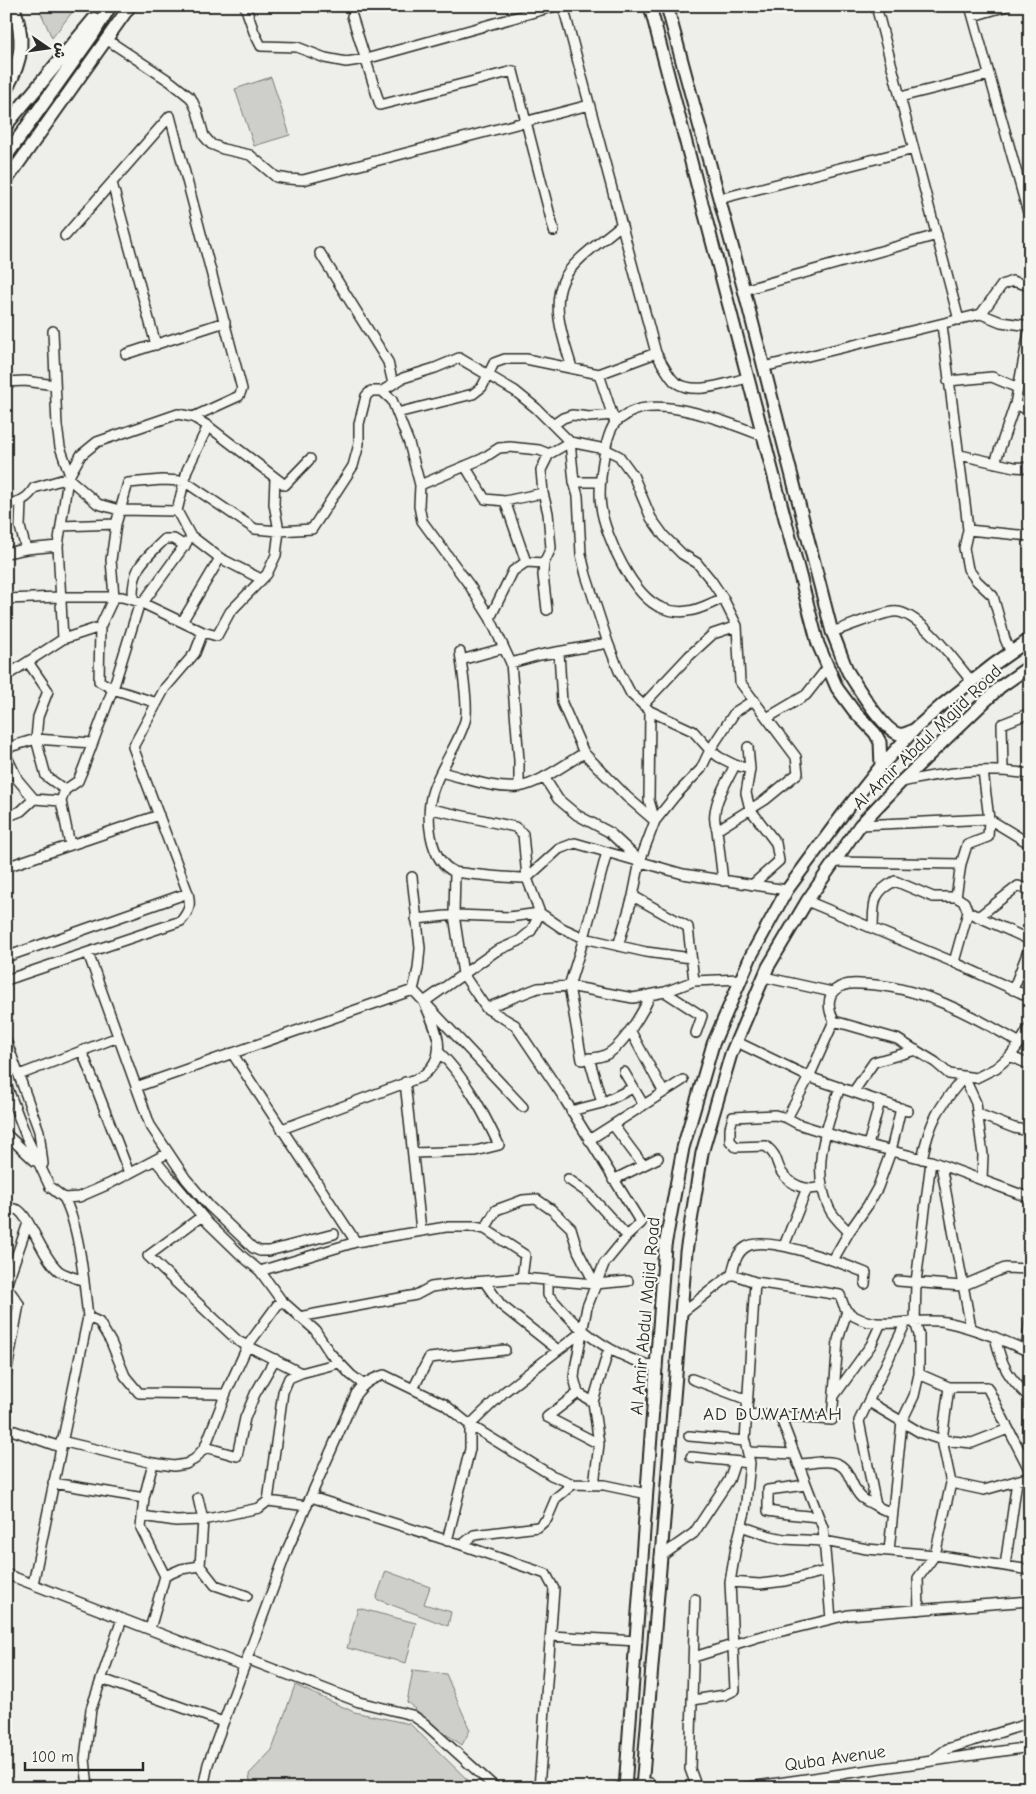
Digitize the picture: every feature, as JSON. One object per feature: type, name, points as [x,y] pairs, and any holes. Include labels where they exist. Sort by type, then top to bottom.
[{"type":"highway","points":[[6,89],[16,71],[21,50],[20,24],[14,6]]},
{"type":"highway","points":[[6,125],[105,6]]},
{"type":"highway","points":[[6,156],[93,34],[110,6]]},
{"type":"main road","points":[[6,181],[130,6]]},
{"type":"main road","points":[[650,6],[818,644],[837,688],[854,711],[876,733],[880,742],[881,766]]},
{"type":"main road","points":[[668,8],[744,290],[832,632],[848,670],[884,723],[893,732],[901,735],[916,728]]},
{"type":"main road","points":[[667,70],[680,98],[682,110],[686,113],[692,109],[692,100]]},
{"type":"main road","points":[[701,202],[719,198]]},
{"type":"main road","name":"Al Amir Abdul Majid Road","points":[[625,1788],[665,1246],[683,1148],[713,1044],[750,956],[787,890],[842,814],[881,766],[916,728],[972,682],[1030,639]]},
{"type":"main road","name":"Al Amir Abdul Majid Road","points":[[646,1787],[657,1597],[686,1252],[702,1153],[731,1054],[764,977],[807,900],[860,825],[901,782],[1000,688],[1030,666]]},
{"type":"main road","points":[[640,1596],[657,1597]]},
{"type":"street","points":[[245,6],[261,46],[297,48],[325,58],[346,62],[366,59],[556,6]]},
{"type":"street","points":[[563,6],[656,353],[674,382],[691,388],[712,386],[747,378]]},
{"type":"street","points":[[668,8],[682,6]]},
{"type":"street","points":[[876,6],[959,320]]},
{"type":"street","points":[[1007,6],[972,11],[1030,220]]},
{"type":"street","points":[[352,16],[380,105],[513,70],[554,231]]},
{"type":"street","points":[[106,39],[191,98],[204,136],[211,144],[223,150],[250,155],[276,177],[288,179],[303,180],[589,105]]},
{"type":"street","points":[[900,98],[989,75]]},
{"type":"street","points":[[65,236],[170,116],[226,322],[242,389],[239,396],[194,417]]},
{"type":"street","points":[[719,198],[914,149]]},
{"type":"street","points":[[112,183],[156,344]]},
{"type":"street","points":[[572,368],[564,344],[558,315],[559,296],[563,280],[576,264],[622,225]]},
{"type":"street","points":[[744,290],[936,234]]},
{"type":"street","points":[[320,254],[388,362],[393,384]]},
{"type":"street","points":[[981,314],[1002,285],[1012,281],[1030,286]]},
{"type":"street","points":[[763,367],[981,314],[1001,322],[1030,327],[1015,404],[995,462]]},
{"type":"street","points":[[126,354],[226,322]]},
{"type":"street","points":[[942,324],[968,530],[964,548],[968,569],[977,581],[993,596],[1004,639],[1011,653]]},
{"type":"street","points":[[54,331],[57,426],[60,447],[69,477],[98,504],[119,510],[177,511]]},
{"type":"street","points":[[397,413],[473,394],[482,387],[494,363],[505,359],[526,359],[599,374],[656,353]]},
{"type":"street","points":[[157,703],[113,689],[99,681],[100,627],[114,597],[111,560],[119,510],[128,483],[162,480],[184,481],[256,529],[279,531],[312,528],[353,466],[359,444],[359,424],[366,396],[371,391],[382,391],[403,378],[459,358],[515,391],[536,408],[570,442],[605,449],[618,456],[633,475],[651,518],[664,536],[682,554],[697,563],[723,598],[737,626],[740,682],[796,757],[798,773],[765,800],[717,830]]},
{"type":"street","points":[[599,374],[614,419],[605,449],[601,482],[601,507],[621,564],[634,584],[661,608],[682,612],[696,611],[723,598]]},
{"type":"street","points":[[948,380],[992,377],[1018,388]]},
{"type":"street","points":[[6,382],[25,381],[56,384]]},
{"type":"street","points":[[382,391],[392,400],[409,443],[420,485],[418,506],[422,521],[470,586],[490,618],[511,663],[520,760],[519,787]]},
{"type":"street","points":[[1015,404],[1030,411]]},
{"type":"street","points":[[553,425],[563,418],[572,415],[614,419],[630,412],[656,406],[672,407],[735,425],[763,436]]},
{"type":"street","points":[[63,639],[58,546],[69,477],[81,455],[97,442],[178,414],[194,417],[208,426],[285,485],[310,459]]},
{"type":"street","points":[[208,426],[186,470],[177,511],[192,536],[220,558],[261,579]]},
{"type":"street","points":[[547,610],[543,575],[544,563],[551,548],[548,513],[542,493],[540,470],[549,454],[570,442]]},
{"type":"street","points":[[570,442],[574,482],[578,496],[581,554],[594,604],[619,671],[631,694],[650,711],[693,731],[719,757],[734,765],[750,769]]},
{"type":"street","points":[[420,485],[482,459],[499,448],[510,447],[539,450],[549,454]]},
{"type":"street","points":[[960,455],[1030,468]]},
{"type":"street","points":[[465,466],[485,498],[505,501],[542,493]]},
{"type":"street","points":[[6,504],[29,497],[34,488],[69,477]]},
{"type":"street","points":[[6,599],[60,596],[122,597],[138,602],[203,632],[217,636],[230,612],[268,574],[276,555],[279,531],[274,504],[275,478]]},
{"type":"street","points":[[574,482],[601,482]]},
{"type":"street","points":[[21,501],[20,527],[26,549]]},
{"type":"street","points":[[505,501],[526,562]]},
{"type":"street","points":[[61,526],[116,524]]},
{"type":"street","points":[[968,530],[1030,536]]},
{"type":"street","points":[[70,845],[61,802],[65,790],[78,781],[113,689],[138,602],[192,536]]},
{"type":"street","points":[[138,602],[133,580],[139,565],[165,539],[174,539],[185,546]]},
{"type":"street","points":[[6,554],[26,549],[58,546]]},
{"type":"street","points":[[182,622],[220,558]]},
{"type":"street","points":[[490,618],[514,571],[526,562],[544,563]]},
{"type":"street","points":[[832,632],[894,612],[909,615],[931,633],[972,682]]},
{"type":"street","points":[[643,705],[689,656],[713,634],[737,626]]},
{"type":"street","points":[[7,675],[63,639],[100,627]]},
{"type":"street","points":[[6,980],[181,921],[189,912],[188,893],[133,747],[165,688],[195,653],[203,632]]},
{"type":"street","points":[[511,663],[608,643]]},
{"type":"street","points":[[504,648],[460,656],[467,705],[466,720],[433,790],[431,809],[430,829],[434,848],[442,863],[455,872],[504,878],[527,878],[559,849],[575,843],[683,874],[787,890]]},
{"type":"street","points":[[558,652],[562,703],[584,752],[627,798],[655,821]]},
{"type":"street","points":[[28,662],[48,691],[38,717],[36,739],[46,776],[65,790]]},
{"type":"street","points":[[767,718],[806,695],[828,667]]},
{"type":"street","points":[[618,946],[633,896],[640,861],[655,821],[675,796],[701,769],[710,750],[735,712],[754,700]]},
{"type":"street","points":[[650,711],[649,800],[655,821]]},
{"type":"street","points":[[1003,770],[1002,724],[1030,713]]},
{"type":"street","points":[[6,748],[36,739],[92,743]]},
{"type":"street","points":[[748,747],[750,769],[746,793],[750,809],[776,843],[779,861],[752,885]]},
{"type":"street","points":[[441,772],[492,785],[519,787],[544,777],[584,752]]},
{"type":"street","points":[[6,755],[18,780],[34,799],[61,802]]},
{"type":"street","points":[[723,881],[717,830],[713,822],[716,805],[734,765]]},
{"type":"street","points":[[956,897],[961,864],[967,845],[988,837],[989,819],[983,770]]},
{"type":"street","points":[[901,782],[962,771],[1003,770],[1030,774]]},
{"type":"street","points":[[544,777],[558,799],[577,815],[609,832],[640,861]]},
{"type":"street","points":[[6,817],[21,811],[34,799]]},
{"type":"street","points":[[431,809],[515,828],[523,834],[527,878],[540,913],[562,928],[584,938],[618,946],[690,958]]},
{"type":"street","points":[[6,867],[158,815]]},
{"type":"street","points":[[860,825],[989,819],[1030,844]]},
{"type":"street","points":[[606,852],[584,938],[569,986],[582,1060],[607,1055],[639,1019],[650,996]]},
{"type":"street","points":[[834,862],[961,864]]},
{"type":"street","points":[[455,872],[454,915],[463,974],[486,1008],[515,1026],[641,1222],[626,1236],[604,1264],[587,1307],[574,1369],[574,1378],[578,1393],[593,1402]]},
{"type":"street","points":[[412,876],[420,948],[418,969],[412,990]]},
{"type":"street","points":[[873,928],[874,902],[883,887],[896,881],[933,897],[956,897],[964,902],[968,912],[954,962]]},
{"type":"street","points":[[978,917],[1018,886],[1030,890]]},
{"type":"street","points":[[6,957],[188,893]]},
{"type":"street","points":[[633,896],[688,928],[694,981]]},
{"type":"street","points":[[807,900],[954,962],[1030,997]]},
{"type":"street","points":[[968,912],[1030,940]]},
{"type":"street","points":[[416,919],[454,915],[509,916],[540,913]]},
{"type":"street","points":[[424,1002],[496,950],[519,941],[531,931],[540,913]]},
{"type":"street","points":[[1013,990],[1030,946]]},
{"type":"street","points":[[88,953],[150,1125],[186,1179],[209,1206],[253,1248],[260,1251],[268,1251],[334,1234]]},
{"type":"street","points":[[764,977],[832,992]]},
{"type":"street","points":[[486,1008],[538,988],[569,986],[633,998],[666,992],[694,981],[741,979]]},
{"type":"street","points":[[786,1118],[809,1077],[834,1022],[830,1013],[829,1003],[832,992],[839,986],[853,983],[876,984],[923,995],[983,1022],[1020,1043]]},
{"type":"street","points":[[412,990],[523,1107]]},
{"type":"street","points":[[136,1087],[412,990]]},
{"type":"street","points":[[666,992],[702,1016],[696,1033]]},
{"type":"street","points":[[282,1129],[422,1077],[432,1069],[437,1059],[439,1043],[435,1027],[424,1002]]},
{"type":"street","points":[[834,1022],[897,1039],[935,1062],[949,1074],[976,1078],[996,1068],[1010,1056],[1030,1026]]},
{"type":"street","points":[[630,1030],[663,1092]]},
{"type":"street","points":[[19,1075],[118,1037]]},
{"type":"street","points":[[6,1040],[39,1131],[43,1170]]},
{"type":"street","points":[[736,1042],[809,1077],[905,1110],[878,1187],[833,1260]]},
{"type":"street","points":[[854,1091],[874,1062],[916,1050]]},
{"type":"street","points":[[82,1051],[129,1174]]},
{"type":"street","points":[[413,1153],[475,1151],[499,1145],[476,1099],[461,1077],[438,1051]]},
{"type":"street","points":[[232,1053],[356,1242]]},
{"type":"street","points":[[1010,1056],[1030,1065]]},
{"type":"street","points":[[589,1058],[602,1103]]},
{"type":"street","points":[[624,1072],[643,1104]]},
{"type":"street","points":[[964,1077],[976,1104],[978,1114],[983,1155],[982,1180]]},
{"type":"street","points":[[876,1506],[860,1420],[911,1322],[931,1123],[943,1102],[964,1077]]},
{"type":"street","points":[[589,1140],[683,1080]]},
{"type":"street","points":[[406,1082],[422,1230]]},
{"type":"street","points":[[6,1084],[26,1136],[50,1187],[64,1198],[71,1211],[84,1281],[88,1317],[33,1584]]},
{"type":"street","points":[[840,1087],[825,1132],[820,1158],[821,1186],[830,1210],[849,1232]]},
{"type":"street","points":[[571,1111],[602,1103],[634,1088]]},
{"type":"street","points":[[868,1145],[880,1100]]},
{"type":"street","points":[[978,1114],[1014,1128],[1030,1131]]},
{"type":"street","points":[[821,1186],[814,1189],[797,1186],[782,1173],[775,1153],[766,1146],[736,1147],[730,1141],[730,1128],[733,1116],[775,1115],[786,1118],[798,1124],[926,1160],[1030,1198]]},
{"type":"street","points":[[612,1124],[643,1166]]},
{"type":"street","points":[[6,1134],[43,1170]]},
{"type":"street","points":[[64,1198],[79,1197],[129,1174],[168,1153]]},
{"type":"street","points":[[613,1180],[658,1158]]},
{"type":"street","points":[[155,1160],[202,1216],[242,1256],[260,1271],[281,1300],[315,1330],[330,1353],[351,1375],[363,1384]]},
{"type":"street","points":[[941,1165],[971,1328]]},
{"type":"street","points":[[568,1179],[588,1193],[626,1236]]},
{"type":"street","points":[[784,1246],[807,1188]]},
{"type":"street","points":[[485,1229],[496,1210],[522,1200],[536,1199],[552,1210],[571,1228],[578,1251],[595,1284]]},
{"type":"street","points":[[6,1208],[19,1211],[28,1223],[37,1241],[58,1270],[84,1281]]},
{"type":"street","points":[[202,1216],[148,1256],[238,1341],[301,1373]]},
{"type":"street","points":[[6,1375],[19,1304],[6,1286],[28,1223]]},
{"type":"street","points":[[260,1271],[356,1242],[422,1230],[446,1227],[474,1227],[485,1229],[525,1255],[522,1278]]},
{"type":"street","points":[[680,1314],[732,1274],[734,1260],[746,1247],[756,1244],[784,1246],[833,1260],[866,1273],[865,1284]]},
{"type":"street","points":[[898,1281],[962,1286],[1004,1268],[1030,1269]]},
{"type":"street","points":[[732,1274],[755,1282],[840,1295],[846,1311],[838,1340],[832,1420],[747,1414]]},
{"type":"street","points":[[299,1317],[416,1295],[431,1287],[484,1281],[522,1278],[595,1284],[628,1281]]},
{"type":"street","points":[[548,1280],[548,1295],[583,1331],[609,1348],[640,1363],[657,1367]]},
{"type":"street","points":[[484,1281],[501,1305],[558,1350]]},
{"type":"street","points":[[693,1700],[725,1695],[735,1690],[730,1582],[745,1512],[750,1463],[745,1441],[755,1282]]},
{"type":"street","points":[[6,1428],[61,1444],[153,1463],[174,1466],[186,1464],[196,1459],[205,1447],[225,1394],[248,1345],[281,1300]]},
{"type":"street","points":[[846,1311],[860,1319],[881,1323],[943,1321],[971,1328],[1028,1351],[1030,1320]]},
{"type":"street","points":[[88,1317],[99,1322],[111,1342],[125,1376],[139,1393],[225,1394]]},
{"type":"street","points":[[888,1551],[902,1421],[914,1396],[919,1374],[919,1335],[911,1322]]},
{"type":"street","points":[[834,1397],[871,1346],[881,1323]]},
{"type":"street","points":[[447,1540],[470,1449],[470,1425],[504,1392],[583,1331]]},
{"type":"street","points":[[995,1337],[1001,1360],[1012,1380],[1030,1398]]},
{"type":"street","points":[[594,1485],[599,1444],[593,1402],[609,1348]]},
{"type":"street","points":[[413,1389],[429,1358],[505,1350]]},
{"type":"street","points":[[205,1447],[237,1456],[245,1418],[255,1394],[275,1360]]},
{"type":"street","points":[[142,1516],[176,1521],[203,1520],[259,1508],[268,1501],[284,1392],[290,1378],[301,1373],[339,1363]]},
{"type":"street","points":[[919,1374],[949,1387],[987,1388],[1030,1471]]},
{"type":"street","points":[[203,1788],[208,1764],[288,1548],[356,1394],[363,1384],[370,1379],[384,1375],[444,1404],[470,1425],[551,1475],[573,1484],[604,1485],[648,1494]]},
{"type":"street","points":[[692,1379],[748,1400]]},
{"type":"street","points":[[919,1610],[918,1578],[935,1555],[951,1483],[942,1440],[949,1387]]},
{"type":"street","points":[[578,1393],[546,1417],[599,1444]]},
{"type":"street","points":[[869,1402],[921,1433],[942,1440],[972,1443],[1008,1429]]},
{"type":"street","points":[[1014,1440],[1029,1435],[1030,1406]]},
{"type":"street","points":[[780,1416],[822,1528],[831,1619]]},
{"type":"street","points":[[689,1436],[745,1441]]},
{"type":"street","points":[[748,1452],[794,1454]]},
{"type":"street","points":[[691,1457],[750,1463]]},
{"type":"street","points":[[660,1557],[694,1533],[730,1480],[735,1462]]},
{"type":"street","points":[[798,1464],[828,1462],[838,1464],[845,1468],[852,1484],[862,1498],[891,1513]]},
{"type":"street","points":[[150,1629],[165,1576],[141,1528],[144,1498],[153,1463]]},
{"type":"street","points":[[951,1483],[984,1490],[1030,1477]]},
{"type":"street","points":[[1005,1566],[1018,1480]]},
{"type":"street","points":[[53,1482],[144,1498]]},
{"type":"street","points":[[462,1545],[474,1535],[538,1527],[547,1519],[556,1498],[573,1484]]},
{"type":"street","points":[[806,1485],[768,1490],[768,1511],[818,1517]]},
{"type":"street","points":[[310,1497],[447,1540],[546,1574],[554,1589],[539,1788]]},
{"type":"street","points":[[198,1498],[203,1520],[200,1566],[215,1585],[247,1596]]},
{"type":"street","points":[[268,1501],[307,1506]]},
{"type":"street","points":[[741,1526],[770,1536],[802,1541],[824,1541],[888,1551],[935,1555],[1030,1570]]},
{"type":"street","points":[[165,1576],[181,1569],[200,1566]]},
{"type":"street","points":[[730,1582],[768,1583],[826,1571]]},
{"type":"street","points":[[6,1574],[150,1629],[360,1702],[412,1715],[425,1724],[496,1788]]},
{"type":"street","points":[[695,1599],[690,1769],[697,1788]]},
{"type":"street","points":[[694,1657],[848,1615],[1030,1601]]},
{"type":"street","points":[[88,1788],[86,1759],[91,1710],[122,1618]]},
{"type":"street","points":[[551,1636],[637,1641]]},
{"type":"street","points":[[102,1679],[223,1722]]},
{"type":"street","name":"Quba Avenue","points":[[932,1760],[947,1748],[1030,1722]]},
{"type":"street","name":"Quba Avenue","points":[[743,1788],[1030,1747]]},
{"type":"street","points":[[619,1788],[646,1787]]},
{"type":"shaded area","points":[[38,6],[77,6],[52,38]]},
{"type":"shaded area","points":[[271,77],[290,135],[254,146],[235,89]]},
{"type":"shaded area","points":[[386,1571],[430,1587],[424,1604],[451,1612],[448,1626],[376,1599]]},
{"type":"shaded area","points":[[358,1608],[416,1623],[406,1663],[347,1648]]},
{"type":"shaded area","points":[[413,1670],[446,1674],[470,1730],[462,1745],[437,1728],[407,1702]]},
{"type":"shaded area","points":[[295,1685],[354,1712],[410,1724],[476,1788],[251,1788],[249,1774],[272,1750]]},
{"type":"district","name":"AD DUWAIMAH","points":[[773,1413]]}]
